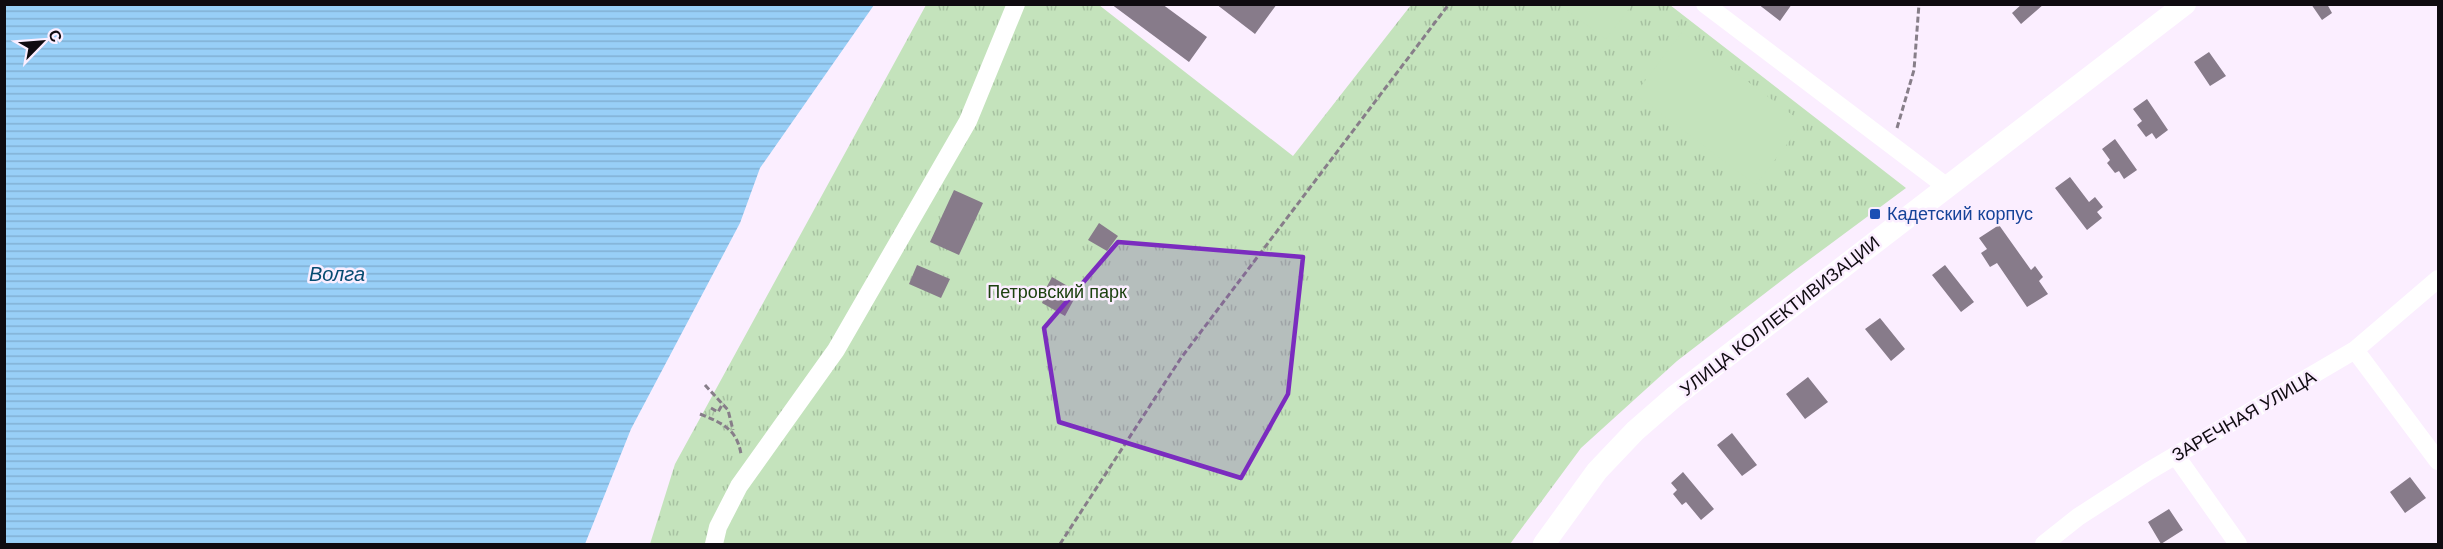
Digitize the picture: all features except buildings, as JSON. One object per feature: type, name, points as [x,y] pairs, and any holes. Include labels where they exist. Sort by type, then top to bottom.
[{"type":"main road","name":"УЛИЦА КОЛЛЕКТИВИЗАЦИИ","points":[[1544,544],[1597,471],[1635,431],[1674,397],[2185,4]]},
{"type":"street","points":[[714,544],[718,527],[739,486],[836,350],[968,121],[1016,4]]},
{"type":"street","points":[[1705,4],[1947,188]]},
{"type":"street","name":"ЗАРЕЧНАЯ УЛИЦА","points":[[2044,544],[2078,517],[2355,350],[2439,279]]},
{"type":"street","points":[[2355,350],[2439,461]]},
{"type":"street","points":[[2176,456],[2238,544]]},
{"type":"path","points":[[1060,544],[1181,358],[1449,4]]},
{"type":"path","points":[[1892,147],[1914,70],[1919,4]]},
{"type":"path","points":[[705,385],[728,410],[742,458],[739,486]]},
{"type":"path","points":[[711,408],[718,412],[723,403]]},
{"type":"path","points":[[700,414],[722,423],[734,432]]},
{"type":"highlighted area","points":[[1118,242],[1303,257],[1288,394],[1241,478],[1059,422],[1044,328]]},
{"type":"green space","points":[[1559,4],[1632,5],[1606,39]]},
{"type":"green space","name":"Петровский парк","points":[[926,5],[1099,5],[1293,156],[1411,5],[1670,5],[1906,188],[1677,361],[1581,448],[1510,544],[650,544],[675,464]]},
{"type":"green space","points":[[1682,32],[1803,123],[1756,185],[1635,94]]},
{"type":"water","name":"Волга","points":[[4,5],[874,5],[760,168],[740,223],[631,429],[585,544],[5,544]]},
{"type":"place","name":"Кадетский корпус","points":[[1875,214]]}]
